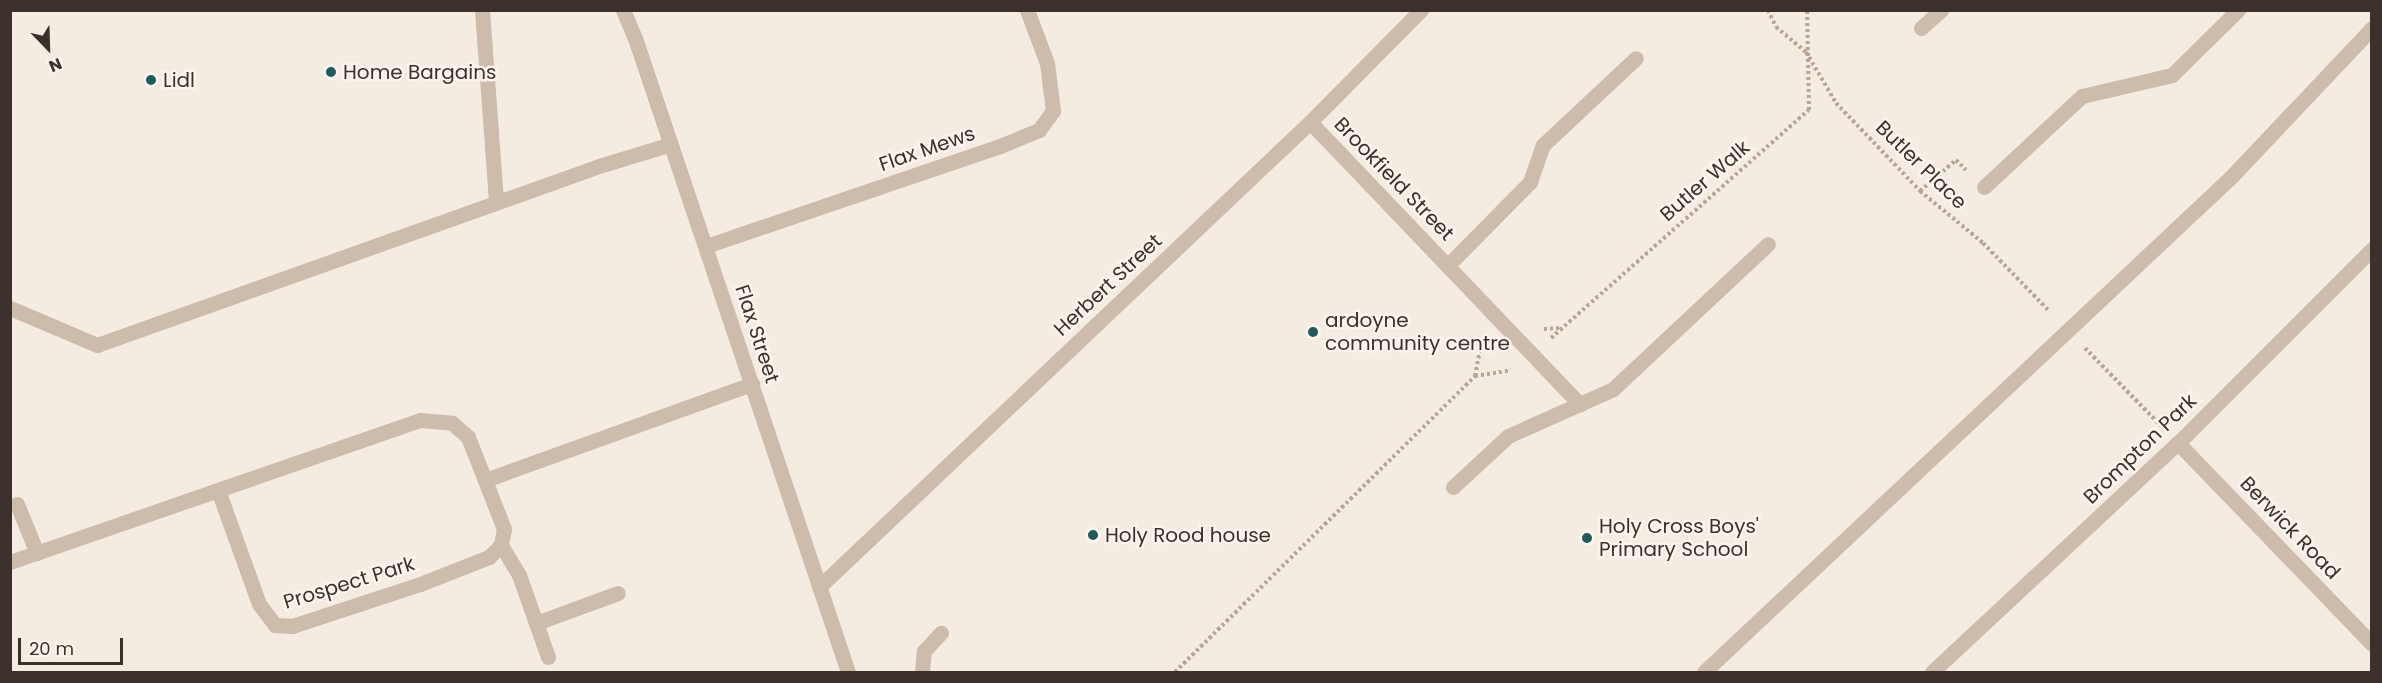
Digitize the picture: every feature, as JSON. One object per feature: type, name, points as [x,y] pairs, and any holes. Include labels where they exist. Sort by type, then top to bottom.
[{"type":"street","points":[[482,10],[496,202]]},
{"type":"street","name":"Flax Street","points":[[623,10],[706,246],[848,672]]},
{"type":"street","name":"Flax Mews","points":[[706,246],[1000,146],[1039,130],[1053,111],[1047,63],[1027,10]]},
{"type":"street","points":[[1921,28],[1941,10]]},
{"type":"street","points":[[1984,187],[2082,96],[2172,75],[2238,10]]},
{"type":"street","name":"Herbert Street","points":[[819,587],[1310,122],[1414,13]]},
{"type":"street","points":[[1704,672],[2231,177],[2372,28]]},
{"type":"street","name":"Brookfield Street","points":[[1448,265],[1530,182],[1543,145],[1636,58]]},
{"type":"street","name":"Brookfield Street","points":[[1310,122],[1580,405]]},
{"type":"street","points":[[10,308],[97,345],[496,202],[671,144]]},
{"type":"street","points":[[1453,487],[1508,436],[1613,389],[1768,244]]},
{"type":"street","name":"Brompton Park","points":[[1932,672],[2178,443],[2372,249]]},
{"type":"street","points":[[485,480],[752,384]]},
{"type":"street","points":[[10,562],[420,420],[452,423],[468,437],[504,529],[501,545],[519,575],[548,657]]},
{"type":"street","name":"Berwick Road","points":[[2178,443],[2372,644]]},
{"type":"street","name":"Prospect Park","points":[[218,490],[259,604],[274,625],[292,626],[420,584],[489,556],[501,545]]},
{"type":"street","points":[[17,504],[37,553]]},
{"type":"street","points":[[536,623],[618,593]]},
{"type":"street","points":[[922,672],[924,651],[941,633]]},
{"type":"path","name":"Butler Place","points":[[1768,10],[1776,27],[1806,52],[1836,103],[1920,191],[1983,243],[2178,443]]},
{"type":"path","name":"Butler Walk","points":[[1547,341],[1809,110],[1806,52],[1807,10]]},
{"type":"path","points":[[1920,191],[1956,160],[1984,187]]},
{"type":"path","points":[[1474,376],[1480,343],[1504,323]]},
{"type":"path","points":[[1175,672],[1474,376],[1518,368],[1533,354]]},
{"type":"place","name":"Home Bargains","points":[[331,72]]},
{"type":"place","name":"Lidl","points":[[151,80]]},
{"type":"place","name":"ardoyne community centre","points":[[1313,332]]},
{"type":"place","name":"Holy Rood house","points":[[1093,535]]},
{"type":"place","name":"Holy Cross Boys' Primary School","points":[[1587,538]]}]
